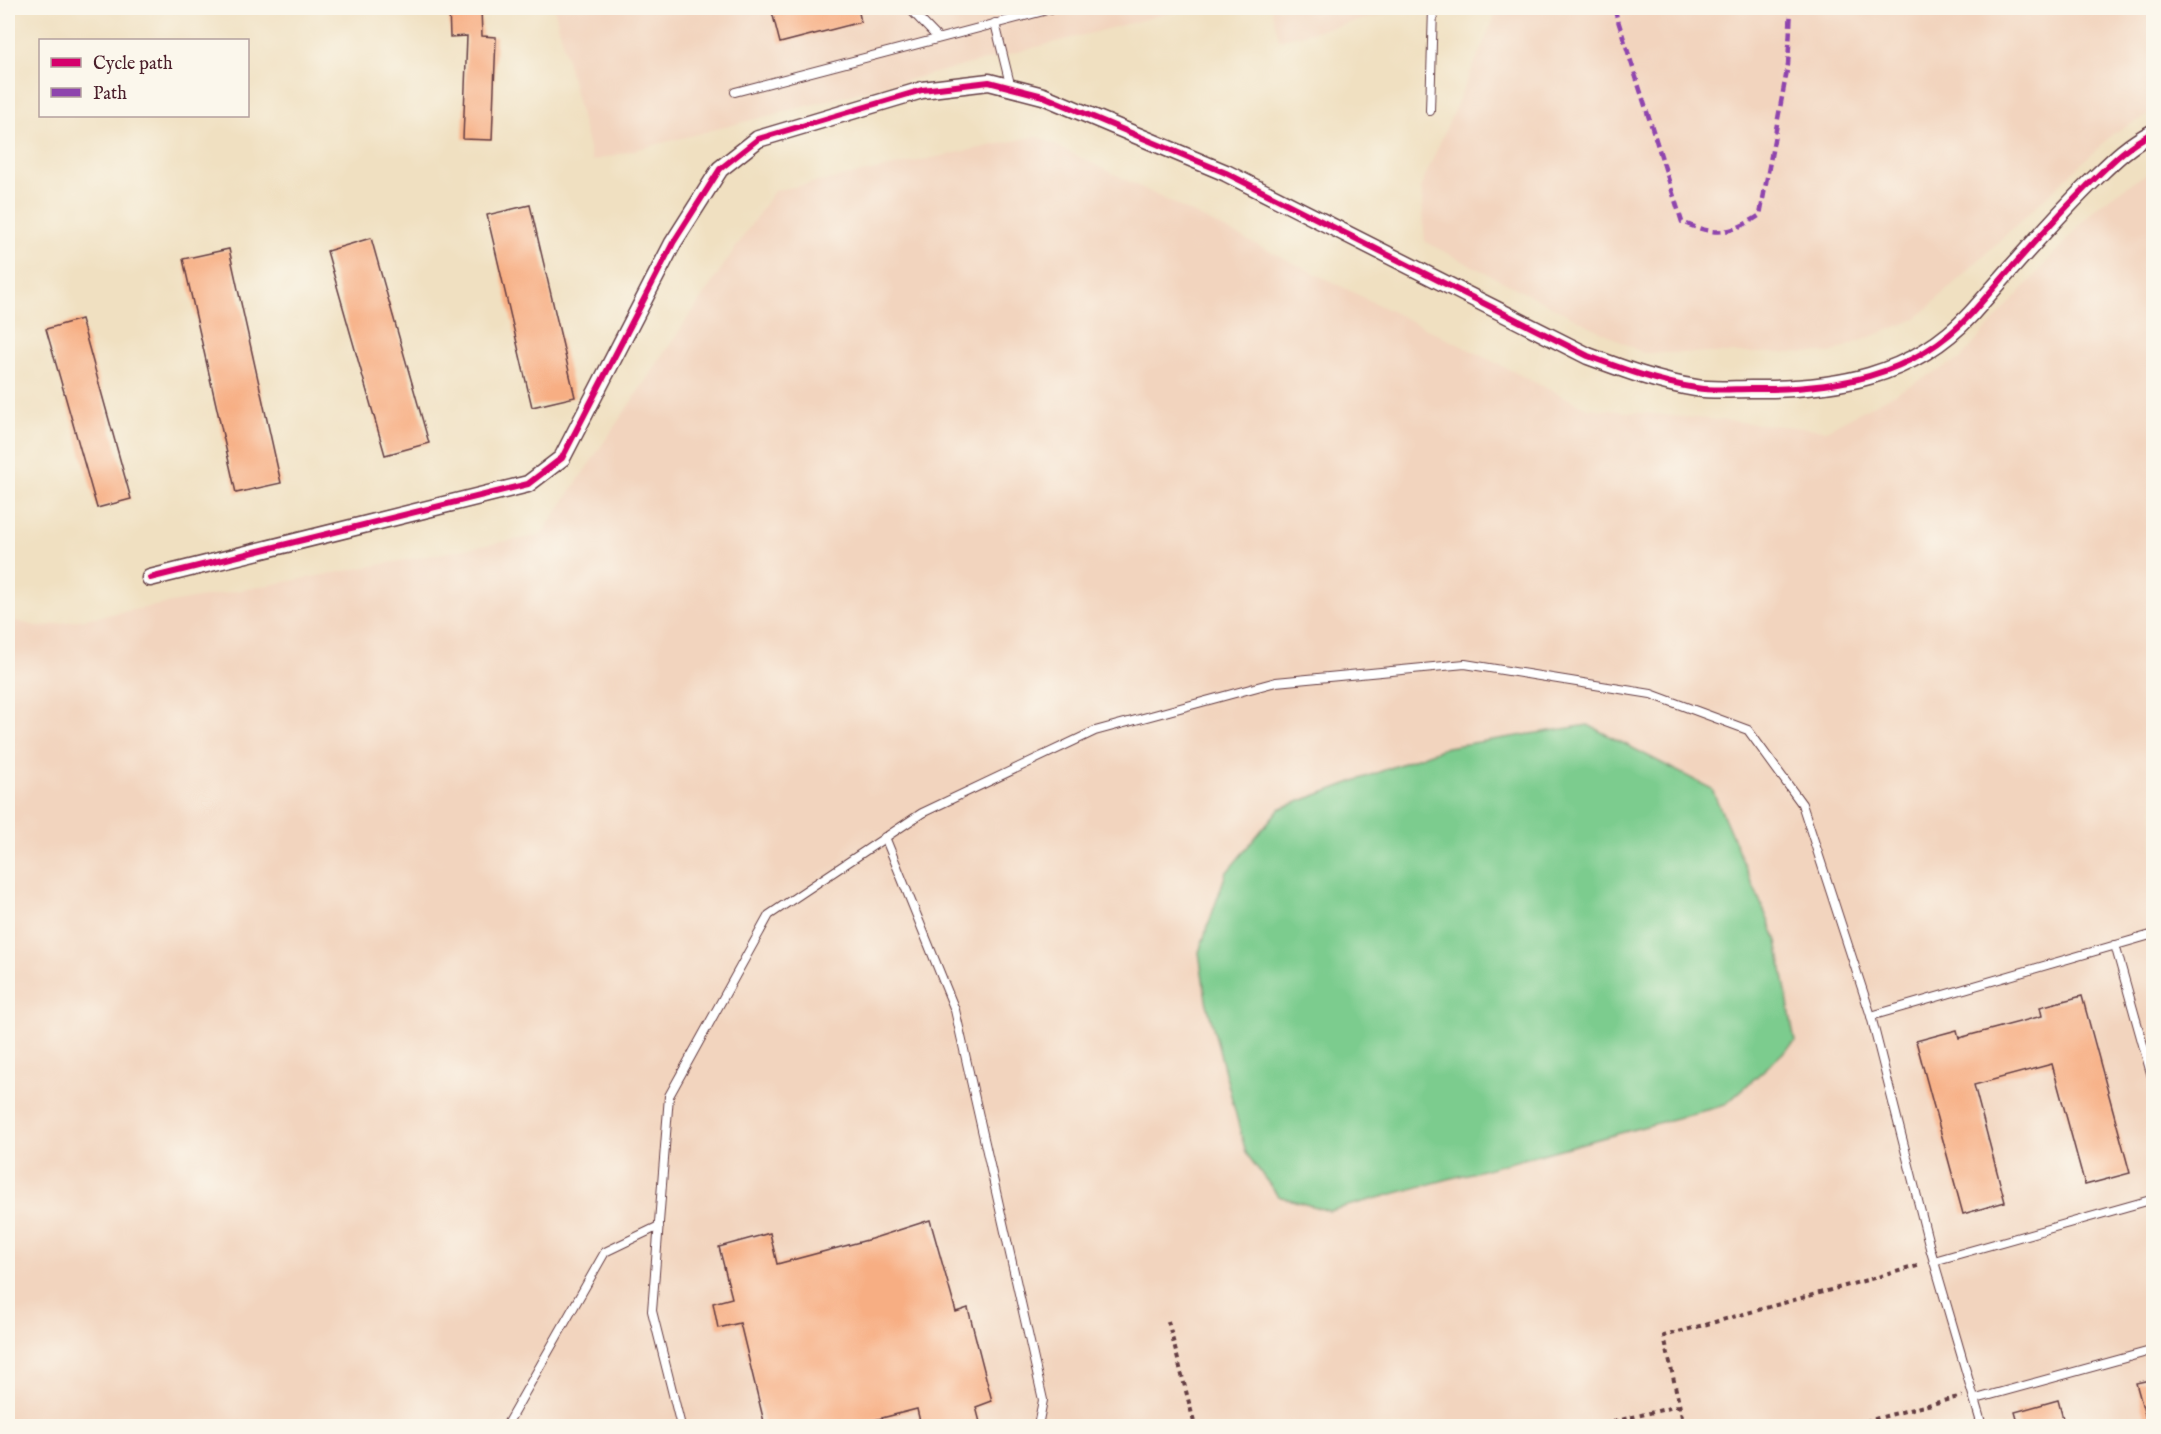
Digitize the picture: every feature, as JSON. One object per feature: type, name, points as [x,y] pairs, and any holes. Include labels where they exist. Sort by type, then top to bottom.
[{"type":"street","points":[[150,578],[528,484],[562,458],[673,243],[720,169],[758,139],[922,90],[989,82],[1043,96],[1226,173],[1588,356],[1644,377],[1698,389],[1780,390],[1841,385],[1878,375],[1928,350],[1968,316],[2055,218],[2129,145],[2154,132]]},
{"type":"lane","points":[[909,8],[938,39]]},
{"type":"lane","points":[[735,92],[1056,8]]},
{"type":"lane","points":[[1430,111],[1433,8]]},
{"type":"lane","points":[[995,23],[1011,88]]},
{"type":"lane","points":[[681,1426],[652,1311],[669,1096],[769,915],[921,813],[1095,730],[1276,682],[1465,664],[1651,694],[1748,730],[1802,804],[1871,1016],[1930,1248],[1982,1426]]},
{"type":"lane","points":[[885,837],[955,1010],[1043,1400],[1038,1426]]},
{"type":"lane","points":[[1871,1016],[2154,934]]},
{"type":"lane","points":[[2115,945],[2154,1084]]},
{"type":"lane","points":[[1934,1262],[2154,1198]]},
{"type":"lane","points":[[506,1426],[605,1252],[659,1226]]},
{"type":"lane","points":[[1975,1396],[2154,1350]]},
{"type":"path","points":[[1684,1426],[1664,1336],[1934,1262]]},
{"type":"path","points":[[1168,1321],[1195,1426]]},
{"type":"path","points":[[1848,1426],[1975,1396]]},
{"type":"path","points":[[1596,1426],[1678,1407]]},
{"type":"shaded area","points":[[554,8],[1189,8],[592,161]]},
{"type":"shaded area","points":[[1271,8],[1411,8],[1279,40]]},
{"type":"shaded area","points":[[1495,8],[2153,8],[2153,113],[2114,133],[1916,319],[1830,353],[1643,353],[1425,242],[1421,186],[1493,21]]},
{"type":"shaded area","points":[[1037,136],[1587,408],[1826,430],[1960,359],[2095,208],[2153,169],[2153,1426],[8,1426],[8,619],[40,627],[541,535],[774,191]]},
{"type":"green space","points":[[1588,725],[1712,789],[1777,941],[1795,1042],[1725,1105],[1329,1211],[1278,1196],[1246,1153],[1206,1000],[1199,952],[1226,873],[1279,809],[1447,747]]},
{"type":"building","points":[[449,8],[481,8],[482,36],[496,37],[492,140],[463,139],[467,36],[450,37]]},
{"type":"building","points":[[771,8],[858,8],[861,22],[780,43]]},
{"type":"building","points":[[530,205],[575,397],[532,407],[487,215]]},
{"type":"building","points":[[371,238],[429,443],[385,455],[327,251]]},
{"type":"building","points":[[229,249],[281,483],[236,493],[183,259]]},
{"type":"building","points":[[81,319],[131,499],[97,508],[46,329]]},
{"type":"building","points":[[2082,996],[2130,1173],[2085,1185],[2052,1064],[1974,1085],[2005,1202],[1963,1214],[1916,1041],[1957,1030],[1959,1038],[2042,1016],[2040,1007]]},
{"type":"building","points":[[930,1220],[956,1312],[968,1308],[992,1401],[976,1407],[981,1426],[921,1426],[917,1409],[851,1426],[765,1426],[740,1323],[718,1328],[713,1303],[732,1298],[719,1247],[770,1233],[777,1264],[871,1239]]},
{"type":"building","points":[[2154,1379],[2154,1426],[2148,1426],[2136,1383]]},
{"type":"building","points":[[2058,1400],[2065,1426],[2019,1426],[2015,1412]]},
{"type":"marked path","points":[[1614,8],[1682,222],[1713,231],[1731,230],[1760,215],[1788,65],[1791,8]]},
{"type":"cycle path","points":[[150,578],[528,484],[562,458],[673,243],[720,169],[758,139],[922,90],[989,82],[1043,96],[1226,173],[1588,356],[1654,379],[1710,389],[1782,389],[1841,383],[1870,376],[1923,353],[1948,336],[1971,314],[2057,217],[2103,170],[2126,150],[2154,132]]}]
